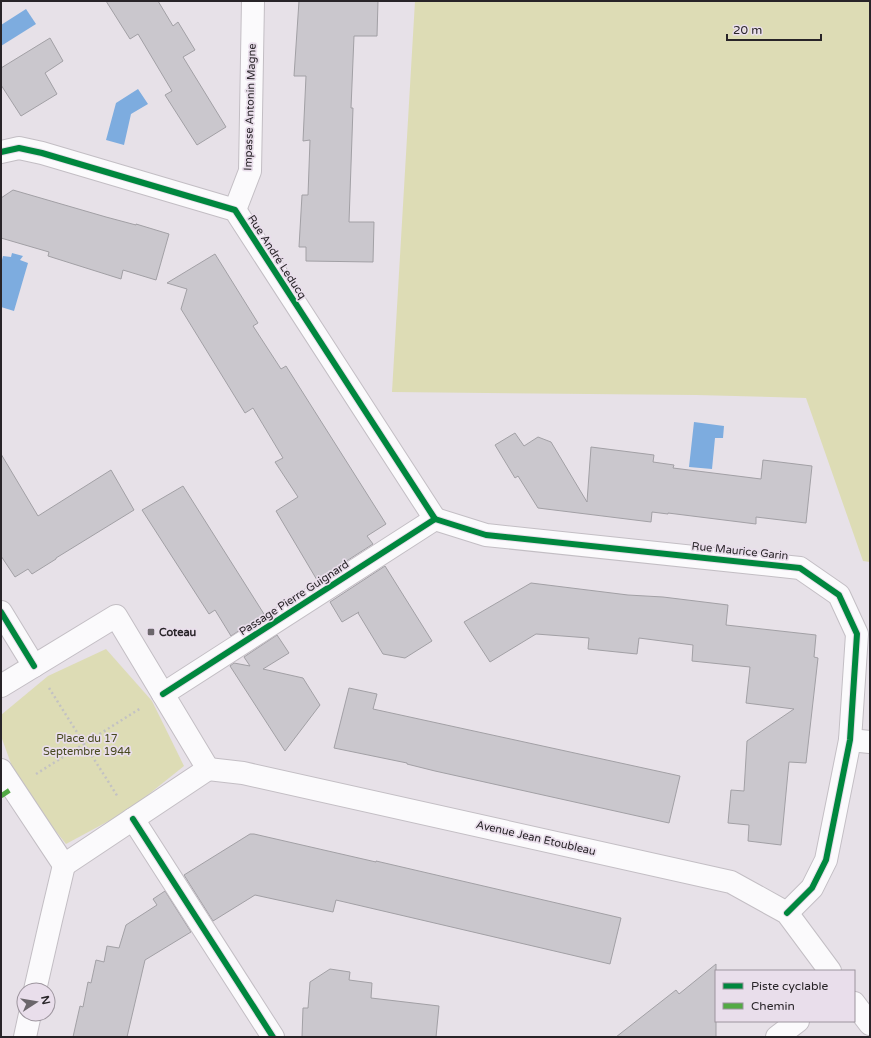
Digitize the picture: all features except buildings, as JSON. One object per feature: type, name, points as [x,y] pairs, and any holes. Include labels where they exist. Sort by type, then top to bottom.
[{"type":"street","name":"Impasse Antonin Magne","points":[[235,210],[250,171],[253,1]]},
{"type":"street","name":"Rue André Leducq","points":[[1,152],[19,148],[42,153],[235,210],[435,519]]},
{"type":"street","name":"Rue Maurice Garin","points":[[435,519],[486,534],[800,568],[839,595],[857,634],[860,741],[826,860],[812,888],[787,913]]},
{"type":"street","name":"Passage Pierre Guignard","points":[[163,694],[435,519]]},
{"type":"street","points":[[1,612],[34,666]]},
{"type":"street","points":[[1,686],[116,616],[208,769],[64,865],[37,982]]},
{"type":"street","name":"Avenue Jean Etoubleau","points":[[208,769],[243,773],[730,882],[787,913],[829,970]]},
{"type":"street","points":[[1,770],[7,792],[64,865]]},
{"type":"street","points":[[133,819],[273,1037]]},
{"type":"street","points":[[855,1004],[870,1024]]},
{"type":"street","points":[[25,1037],[28,1022]]},
{"type":"street","points":[[778,1037],[797,1022]]},
{"type":"path","points":[[34,666],[133,819]]},
{"type":"path","points":[[7,792],[163,694]]},
{"type":"green space","points":[[415,1],[870,1],[870,562],[863,561],[806,398],[696,395],[392,392]]},
{"type":"green space","name":"Place du 17 Septembre 1944","points":[[106,649],[152,701],[184,766],[129,810],[66,844],[18,783],[1,736],[1,715],[48,676]]},
{"type":"water","points":[[26,9],[36,24],[1,46],[1,25]]},
{"type":"water","points":[[138,89],[148,104],[131,114],[124,145],[106,140],[116,103]]},
{"type":"water","points":[[12,253],[23,256],[20,260],[28,263],[14,311],[1,307],[1,264],[3,256],[11,257]]},
{"type":"water","points":[[694,422],[724,426],[723,438],[715,438],[712,469],[689,467]]},
{"type":"marked path","points":[[1,796],[13,788]]},
{"type":"cycle path","points":[[1,152],[19,148],[42,153],[235,210],[435,519]]},
{"type":"cycle path","points":[[435,519],[486,535],[800,568],[839,595],[857,634],[850,740],[826,860],[812,888],[787,913]]},
{"type":"cycle path","points":[[163,694],[435,519]]},
{"type":"cycle path","points":[[1,612],[34,666]]},
{"type":"cycle path","points":[[133,819],[273,1037]]},
{"type":"place","name":"Coteau","points":[[151,632]]}]
